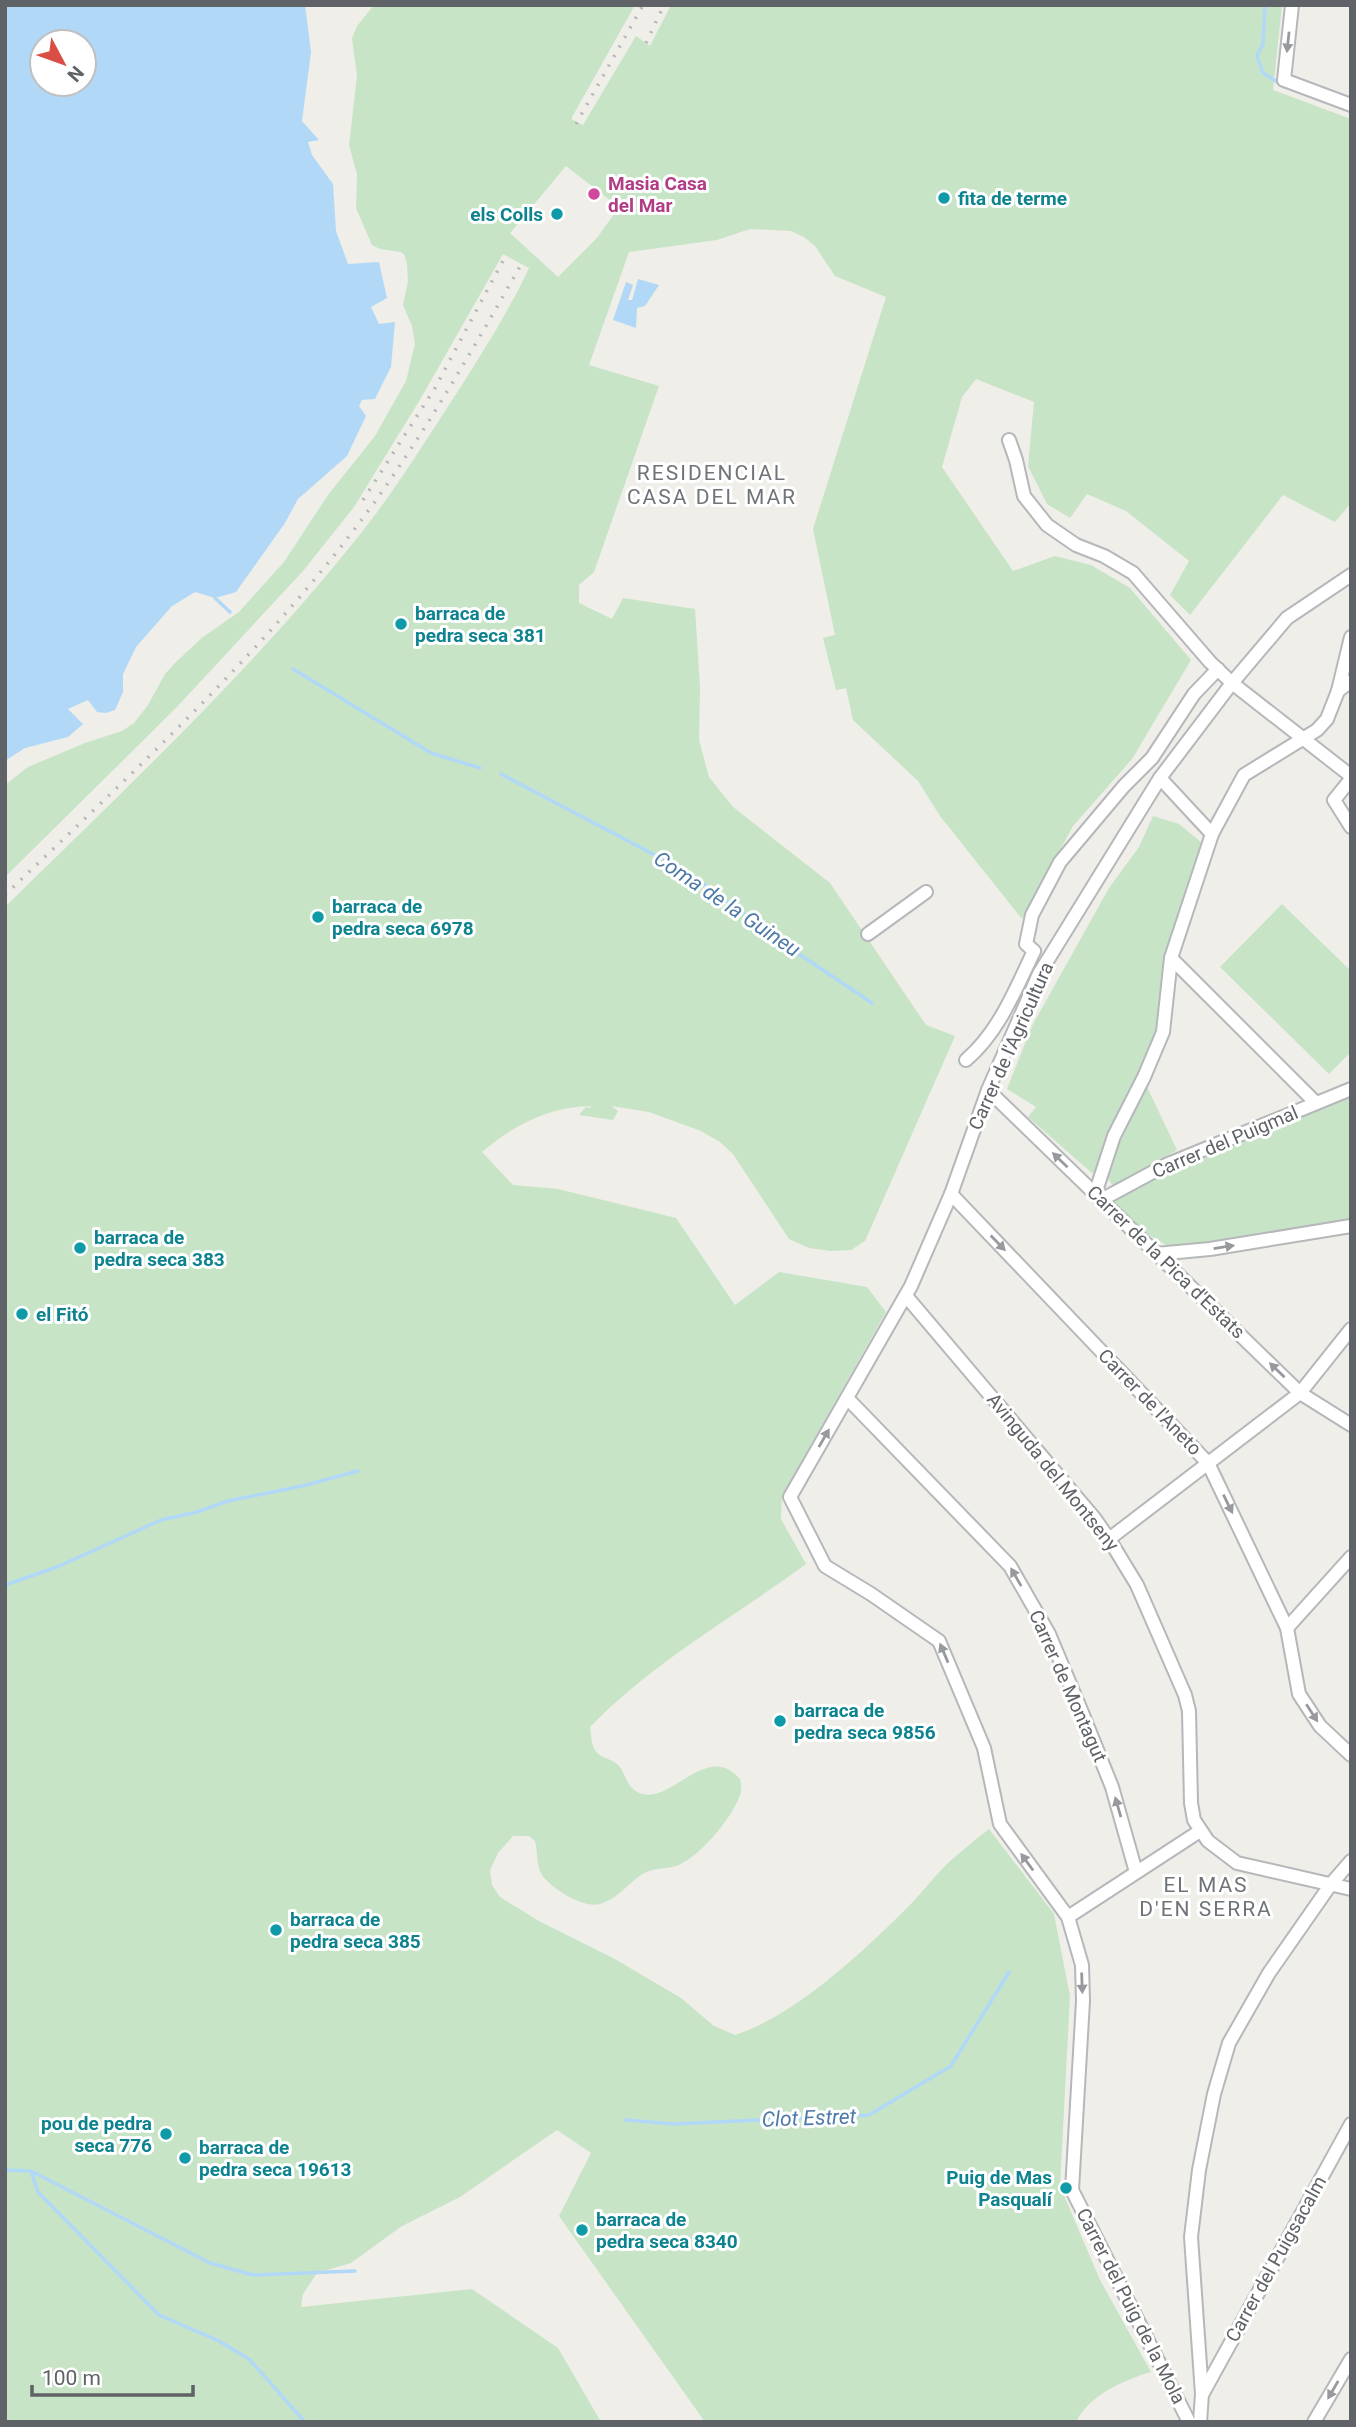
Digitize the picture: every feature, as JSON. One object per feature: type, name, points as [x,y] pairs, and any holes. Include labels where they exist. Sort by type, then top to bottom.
[{"type":"street","points":[[1292,5],[1284,79],[1351,105]]},
{"type":"street","points":[[1009,440],[1024,496],[1047,526],[1076,545],[1104,556],[1133,573],[1232,683],[1351,778],[1334,800],[1351,827]]},
{"type":"street","name":"Carrer de l'Agricultura","points":[[790,1497],[905,1296],[951,1194],[988,1090],[1039,974],[1160,778],[1232,683],[1287,618],[1351,575]]},
{"type":"street","points":[[1098,1197],[1114,1136],[1163,1032],[1171,958],[1212,834],[1244,775],[1305,739],[1327,719],[1338,691],[1351,637]]},
{"type":"street","points":[[966,1060],[981,1047],[1005,1011],[1034,951],[1026,944],[1032,915],[1060,862],[1124,786],[1152,758],[1194,694],[1218,669]]},
{"type":"street","points":[[1338,691],[1351,681]]},
{"type":"street","points":[[1160,778],[1212,834]]},
{"type":"street","points":[[868,934],[926,892]]},
{"type":"street","points":[[1171,958],[1316,1103]]},
{"type":"street","name":"Carrer del Puigmal","points":[[1098,1197],[1166,1165],[1351,1089]]},
{"type":"street","name":"Carrer de la Pica d'Estats","points":[[988,1090],[1300,1393],[1351,1425]]},
{"type":"street","name":"Carrer de l'Aneto","points":[[951,1194],[1208,1463],[1287,1628],[1299,1694],[1320,1726],[1351,1755]]},
{"type":"street","points":[[1156,1254],[1210,1249],[1351,1226]]},
{"type":"street","name":"Avinguda del Montseny","points":[[905,1296],[1086,1508],[1109,1539],[1137,1586],[1185,1695],[1189,1711],[1191,1803],[1194,1820],[1200,1831],[1219,1852],[1237,1863],[1351,1889]]},
{"type":"street","points":[[1109,1539],[1300,1393],[1351,1329]]},
{"type":"street","name":"Carrer de Montagut","points":[[847,1398],[1010,1566],[1049,1634],[1075,1697],[1112,1787],[1136,1872]]},
{"type":"street","name":"Carrer del Puig de la Mola","points":[[790,1497],[825,1566],[939,1641],[984,1748],[1000,1824],[1068,1917],[1082,1965],[1083,2001],[1072,2190],[1189,2422]]},
{"type":"street","points":[[1287,1628],[1351,1557]]},
{"type":"street","points":[[1068,1917],[1200,1831]]},
{"type":"street","points":[[1200,2422],[1202,2394],[1191,2236],[1199,2170],[1213,2094],[1229,2043],[1269,1973],[1331,1884],[1351,1861]]},
{"type":"street","name":"Carrer del Puigsacalm","points":[[1202,2394],[1351,2124]]},
{"type":"street","points":[[1314,2422],[1351,2359]]},
{"type":"green space","points":[[374,5],[635,5],[571,119],[583,125],[636,36],[650,46],[671,5],[1282,5],[1273,90],[1351,119],[1351,503],[1335,522],[1283,495],[1190,615],[1170,595],[1189,561],[1126,511],[1087,494],[1070,518],[1047,504],[1028,466],[1034,402],[976,379],[962,397],[942,467],[1013,571],[1055,556],[1091,565],[1130,588],[1191,660],[1132,759],[1073,826],[1022,919],[940,816],[918,781],[853,720],[846,688],[836,690],[823,638],[835,635],[813,529],[886,297],[835,276],[815,246],[791,231],[750,229],[717,240],[629,252],[589,365],[659,386],[594,572],[579,585],[579,603],[612,619],[623,598],[695,609],[700,687],[699,740],[709,777],[733,807],[830,883],[926,1025],[955,1036],[865,1241],[851,1250],[809,1248],[789,1239],[733,1154],[720,1142],[701,1131],[649,1112],[611,1106],[618,1111],[613,1120],[579,1115],[586,1107],[591,1106],[561,1110],[532,1119],[482,1152],[513,1185],[558,1189],[676,1218],[735,1305],[779,1272],[867,1287],[886,1312],[782,1496],[781,1519],[806,1564],[640,1681],[590,1727],[597,1753],[613,1761],[631,1787],[646,1795],[659,1793],[699,1771],[713,1767],[726,1768],[740,1779],[741,1785],[740,1795],[730,1814],[714,1836],[685,1862],[644,1873],[600,1904],[593,1905],[567,1896],[545,1879],[538,1866],[535,1841],[529,1836],[513,1836],[498,1853],[490,1870],[492,1885],[500,1897],[539,1921],[613,1958],[681,1998],[714,2026],[735,2035],[779,2015],[823,1984],[900,1915],[948,1863],[989,1829],[1054,1914],[1070,1996],[1060,2186],[1100,2280],[1151,2372],[1130,2379],[1098,2396],[1076,2422],[705,2422],[559,2216],[591,2153],[557,2130],[460,2197],[402,2226],[351,2263],[317,2273],[303,2294],[301,2307],[472,2289],[558,2348],[601,2422],[5,2422],[5,907],[195,719],[287,622],[330,571],[372,519],[412,462],[491,338],[529,268],[503,254],[421,398],[354,507],[303,571],[175,709],[5,877],[5,785],[28,767],[122,731],[134,723],[148,705],[165,674],[176,662],[203,637],[239,612],[284,562],[328,495],[375,436],[406,381],[415,344],[412,326],[403,305],[408,281],[407,264],[404,254],[372,245],[356,208],[357,174],[349,145],[357,76],[352,38],[357,26]],"holes":[[[566,166],[619,207],[597,238],[558,277],[510,233]]]},
{"type":"green space","points":[[1153,816],[1179,824],[1201,842],[1166,956],[1158,1033],[1093,1174],[1028,1117],[1036,1107],[1007,1089],[1032,1026],[1109,888],[1139,847]]},
{"type":"green space","points":[[1282,904],[1351,971],[1351,1052],[1329,1074],[1220,967]]},
{"type":"green space","points":[[1147,1087],[1177,1150],[1114,1188],[1105,1173]]},
{"type":"green space","points":[[1351,1094],[1351,1220],[1171,1248],[1144,1232],[1111,1204],[1112,1198]]},
{"type":"water","points":[[5,5],[305,5],[311,52],[302,121],[319,140],[308,142],[312,155],[333,184],[336,231],[348,264],[379,262],[387,298],[371,307],[379,324],[395,322],[391,367],[375,399],[362,400],[359,406],[366,416],[347,456],[298,499],[285,523],[236,592],[215,598],[195,592],[172,606],[136,647],[123,674],[123,692],[115,710],[97,712],[88,700],[68,709],[83,724],[68,737],[25,748],[5,761]]},
{"type":"water","points":[[638,279],[659,285],[645,306],[637,308],[636,328],[613,320],[626,282],[633,285],[628,300],[632,300]]},
{"type":"waterway","points":[[1265,5],[1263,44],[1257,56],[1263,73],[1285,87]]},
{"type":"waterway","name":"Coma de la Guineu","points":[[215,598],[230,612]]},
{"type":"waterway","name":"Coma de la Guineu","points":[[293,669],[431,753],[480,768]]},
{"type":"waterway","name":"Coma de la Guineu","points":[[501,774],[687,872],[799,954],[872,1003]]},
{"type":"waterway","points":[[5,1585],[57,1567],[161,1520],[197,1512],[228,1501],[358,1471]]},
{"type":"waterway","name":"Clot Estret","points":[[626,2120],[674,2124],[869,2115],[951,2066],[1009,1972]]},
{"type":"waterway","points":[[5,2170],[31,2171],[210,2263],[253,2275],[355,2271]]},
{"type":"waterway","points":[[31,2171],[38,2192],[159,2315],[219,2341],[249,2359],[305,2422]]},
{"type":"railway","points":[[576,124],[643,5]]},
{"type":"railway","points":[[646,43],[664,5]]},
{"type":"railway","points":[[363,500],[435,388],[506,255]]},
{"type":"railway","points":[[5,895],[203,703],[296,601],[340,548],[419,437],[522,263]]},
{"type":"place","name":"Masia Casa del Mar","points":[[594,194]]},
{"type":"place","name":"fita de terme","points":[[944,198]]},
{"type":"place","name":"els Colls","points":[[557,214]]},
{"type":"place","name":"barraca de pedra seca 381","points":[[401,624]]},
{"type":"place","name":"barraca de pedra seca 6978","points":[[318,917]]},
{"type":"place","name":"barraca de pedra seca 383","points":[[80,1248]]},
{"type":"place","name":"el Fitó","points":[[22,1314]]},
{"type":"place","name":"barraca de pedra seca 9856","points":[[780,1721]]},
{"type":"place","name":"barraca de pedra seca 385","points":[[276,1930]]},
{"type":"place","name":"pou de pedra seca 776","points":[[166,2134]]},
{"type":"place","name":"barraca de pedra seca 19613","points":[[185,2158]]},
{"type":"place","name":"Puig de Mas Pasqualí","points":[[1066,2188]]},
{"type":"place","name":"barraca de pedra seca 8340","points":[[582,2230]]},
{"type":"district","name":"RESIDENCIAL CASA DEL MAR","points":[[712,485]]},
{"type":"district","name":"EL MAS D'EN SERRA","points":[[1206,1897]]}]
